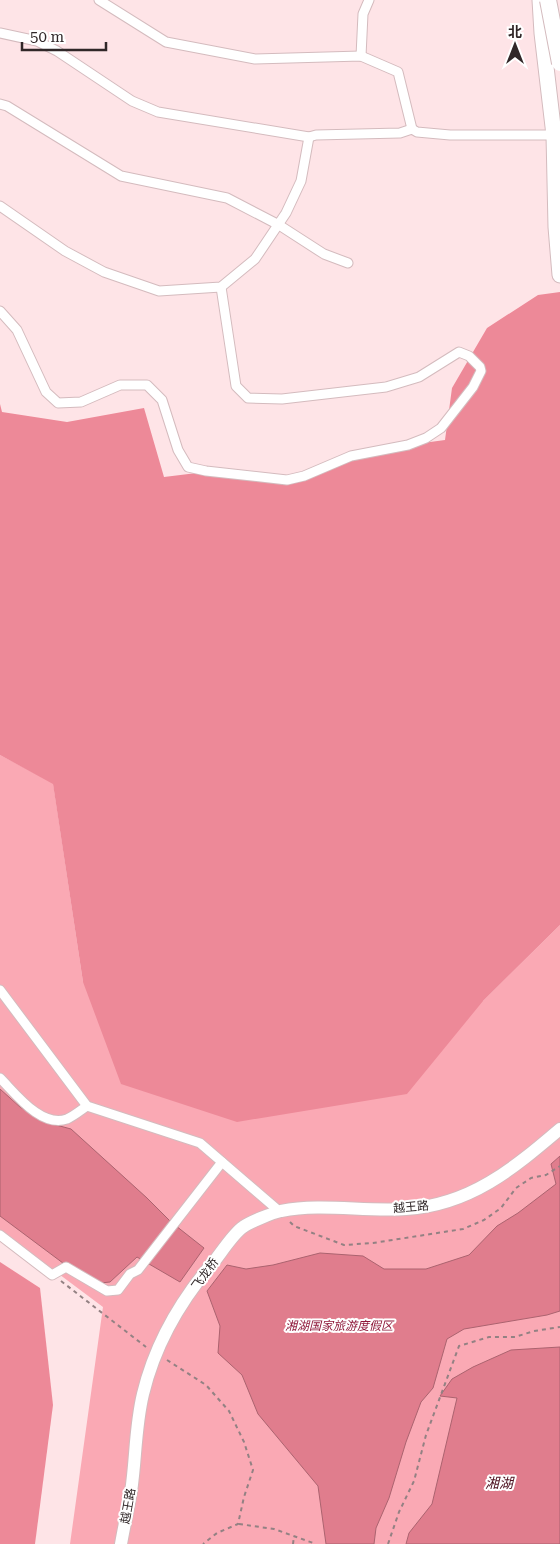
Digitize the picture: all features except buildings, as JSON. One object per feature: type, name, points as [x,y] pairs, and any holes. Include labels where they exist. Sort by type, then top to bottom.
[{"type":"highway","points":[[547,0],[560,63]]},
{"type":"main road","points":[[540,0],[542,33],[558,138],[556,227],[560,276]]},
{"type":"main road","points":[[547,0],[560,52]]},
{"type":"main road","name":"越王路","points":[[242,1227],[279,1211],[310,1207],[406,1209],[443,1203],[469,1194],[498,1178],[531,1154],[560,1129]]},
{"type":"main road","name":"飞龙桥","points":[[170,1323],[209,1267],[242,1227]]},
{"type":"main road","name":"越王路","points":[[121,1544],[131,1491],[136,1437],[143,1394],[170,1323]]},
{"type":"street","points":[[99,0],[166,42],[255,59],[362,56],[398,72],[412,129],[417,132],[558,138]]},
{"type":"street","points":[[362,56],[363,14],[369,0]]},
{"type":"street","points":[[0,33],[37,41],[58,51],[132,101],[158,112],[309,137],[316,134],[400,133],[412,129]]},
{"type":"street","points":[[0,104],[8,106],[121,176],[227,198],[278,225],[324,254],[348,262]]},
{"type":"street","points":[[0,206],[65,251],[104,272],[159,291],[221,287],[255,259],[286,214],[301,181],[309,137]]},
{"type":"street","points":[[0,311],[17,330],[46,392],[58,403],[81,402],[120,385],[147,385],[162,400],[178,450],[188,467],[206,471],[287,480],[304,476],[351,456],[408,445],[426,438],[441,428],[473,387],[481,371],[480,367],[469,356],[459,352],[419,377],[386,387],[282,400],[248,398],[236,386],[221,287]]},
{"type":"street","points":[[0,990],[87,1106],[200,1143],[279,1211]]},
{"type":"street","points":[[0,1078],[27,1107],[50,1119],[66,1119],[87,1106]]},
{"type":"street","points":[[0,1235],[52,1275],[66,1267],[107,1291],[118,1290],[130,1274],[138,1270],[222,1162]]},
{"type":"path","points":[[279,1211],[294,1226],[344,1245],[422,1236],[463,1229],[484,1220],[501,1208],[516,1188],[532,1178],[546,1175],[560,1166]]},
{"type":"path","points":[[52,1275],[140,1344],[206,1385],[229,1411],[244,1442],[253,1470],[238,1524]]},
{"type":"path","points":[[388,1544],[399,1512],[414,1482],[426,1435],[459,1346],[489,1337],[515,1338],[534,1331],[560,1326]]},
{"type":"path","points":[[203,1544],[217,1533],[238,1524],[274,1529],[316,1544]]},
{"type":"path","points":[[293,1544],[294,1536]]},
{"type":"green space","name":"湘湖国家旅游度假区","points":[[0,755],[53,783],[83,982],[483,1001],[560,925],[560,1544],[70,1544],[103,1307],[0,1230]]},
{"type":"shaded area","points":[[560,292],[560,925],[483,1001],[407,1094],[237,1122],[121,1084],[83,982],[53,784],[0,755],[0,404],[2,412],[67,422],[144,408],[164,477],[213,471],[289,484],[349,453],[445,440],[452,388],[487,328],[538,295]]},
{"type":"shaded area","points":[[0,1262],[40,1288],[53,1405],[35,1544],[0,1544]]},
{"type":"water","points":[[0,1089],[20,1107],[45,1122],[71,1129],[171,1222],[204,1248],[180,1282],[137,1257],[110,1282],[91,1284],[0,1216]]},
{"type":"water","points":[[560,1156],[560,1311],[547,1315],[464,1329],[447,1339],[433,1388],[421,1402],[406,1442],[389,1498],[376,1528],[374,1544],[326,1544],[318,1486],[258,1414],[242,1375],[218,1353],[220,1326],[207,1291],[227,1265],[246,1269],[273,1265],[320,1253],[363,1256],[384,1269],[426,1269],[469,1255],[497,1226],[518,1213],[556,1184],[551,1164]]},
{"type":"water","name":"湘湖","points":[[560,1347],[560,1544],[406,1544],[409,1533],[432,1504],[457,1398],[440,1396],[452,1379],[473,1367],[511,1350]]}]
